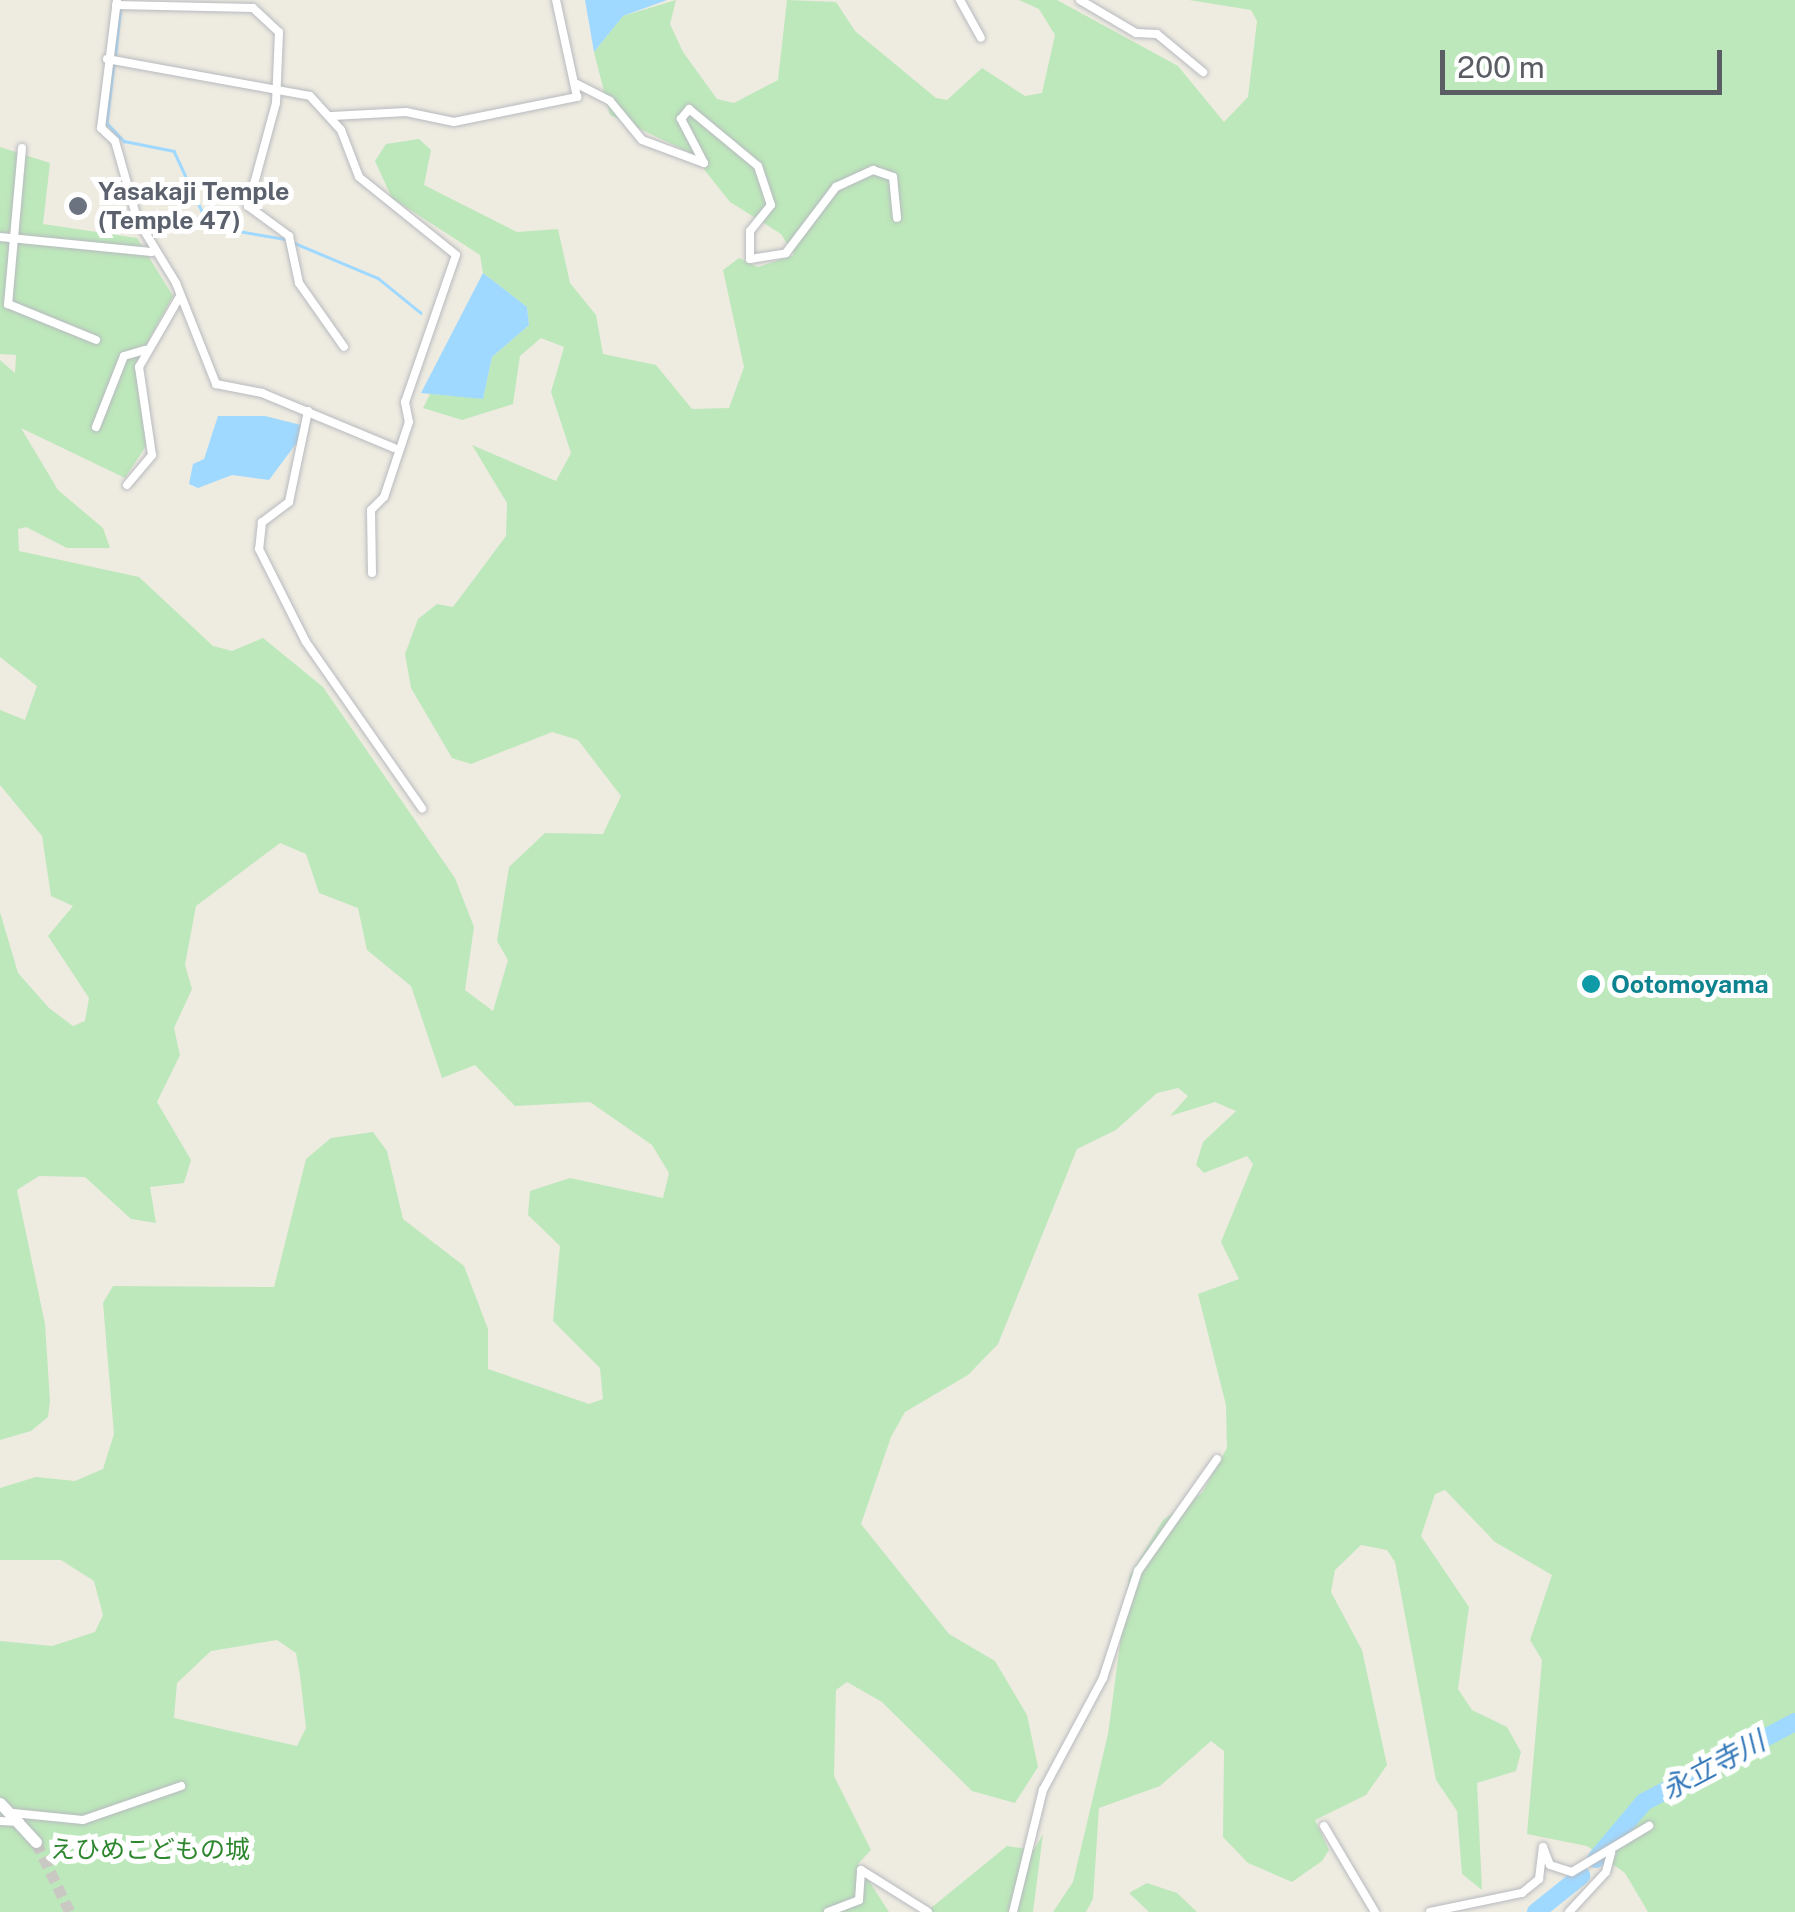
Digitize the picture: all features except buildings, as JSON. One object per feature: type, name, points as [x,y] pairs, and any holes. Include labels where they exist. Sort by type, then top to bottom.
[{"type":"street","points":[[108,59],[279,87],[332,116],[406,112],[454,122],[577,98],[556,0]]},
{"type":"street","points":[[960,0],[982,38]]},
{"type":"street","points":[[1080,0],[1136,34],[1157,34],[1203,72]]},
{"type":"street","points":[[344,348],[300,283],[290,240],[248,206],[279,87],[279,32],[247,4],[117,2],[101,128],[115,141],[151,252],[179,298],[216,384],[308,412],[394,448]]},
{"type":"street","points":[[577,84],[610,101],[642,140],[704,163],[681,119],[688,108],[758,166],[771,205],[750,231],[750,260],[786,253],[836,187],[873,170],[894,177],[898,218]]},
{"type":"street","points":[[332,116],[359,177],[458,261],[394,448],[384,497],[369,518],[372,573]]},
{"type":"street","points":[[22,148],[8,304],[96,340]]},
{"type":"street","points":[[0,238],[151,252]]},
{"type":"street","points":[[127,485],[152,456],[138,379],[145,350],[179,298]]},
{"type":"street","points":[[96,427],[124,356],[145,350]]},
{"type":"street","points":[[308,412],[289,502],[262,522],[259,548],[306,642],[422,808]]},
{"type":"street","points":[[1013,1912],[1043,1790],[1103,1678],[1138,1570],[1217,1459]]},
{"type":"street","points":[[0,1821],[16,1817],[83,1820],[148,1790],[181,1786]]},
{"type":"street","points":[[0,1803],[36,1842]]},
{"type":"street","points":[[1324,1826],[1375,1912]]},
{"type":"street","points":[[1430,1912],[1522,1893],[1539,1878],[1544,1847],[1550,1864],[1572,1872],[1611,1853],[1649,1826]]},
{"type":"street","points":[[1569,1912],[1606,1872],[1611,1853]]},
{"type":"street","points":[[828,1912],[859,1900],[861,1870],[928,1912]]},
{"type":"green space","name":"えひめこどもの城","points":[[676,0],[670,24],[683,52],[717,99],[734,103],[778,80],[787,0],[836,2],[855,31],[936,98],[947,100],[982,68],[1025,96],[1042,93],[1055,35],[1039,9],[1019,0],[1057,0],[1178,66],[1224,122],[1248,97],[1257,21],[1251,10],[1189,0],[1795,0],[1795,1912],[1648,1912],[1625,1873],[1587,1846],[1527,1834],[1542,1660],[1530,1640],[1552,1575],[1495,1542],[1445,1490],[1435,1494],[1421,1536],[1469,1607],[1458,1689],[1472,1710],[1507,1727],[1521,1752],[1516,1771],[1477,1783],[1482,1890],[1462,1874],[1457,1811],[1436,1780],[1395,1562],[1387,1550],[1361,1545],[1335,1570],[1331,1592],[1362,1650],[1387,1765],[1366,1795],[1315,1820],[1329,1850],[1322,1861],[1292,1882],[1248,1863],[1223,1837],[1224,1751],[1211,1741],[1160,1786],[1099,1808],[1093,1899],[1086,1912],[1053,1912],[1073,1882],[1108,1734],[1129,1577],[1163,1520],[1202,1493],[1227,1448],[1226,1405],[1198,1294],[1239,1279],[1221,1242],[1253,1164],[1247,1156],[1204,1173],[1196,1165],[1203,1142],[1236,1111],[1215,1102],[1170,1116],[1188,1096],[1178,1088],[1157,1093],[1116,1130],[1077,1149],[998,1344],[968,1375],[905,1412],[891,1437],[861,1524],[949,1634],[995,1661],[1027,1715],[1038,1767],[1015,1803],[972,1791],[882,1702],[847,1682],[836,1690],[834,1776],[871,1850],[858,1864],[889,1912],[0,1912],[0,1641],[52,1646],[95,1632],[103,1615],[94,1581],[61,1560],[0,1560],[0,1488],[36,1477],[75,1481],[103,1469],[114,1434],[103,1303],[113,1286],[274,1287],[306,1159],[331,1138],[373,1132],[387,1151],[403,1219],[464,1266],[488,1329],[488,1369],[589,1404],[603,1399],[600,1368],[553,1321],[560,1246],[528,1215],[530,1191],[570,1178],[663,1198],[669,1173],[652,1145],[590,1102],[515,1106],[475,1065],[442,1078],[411,986],[367,950],[358,908],[319,893],[306,854],[280,843],[196,906],[185,965],[192,989],[174,1028],[180,1055],[157,1102],[191,1160],[184,1183],[150,1187],[156,1223],[131,1219],[85,1177],[39,1176],[17,1190],[45,1324],[50,1401],[48,1417],[31,1431],[0,1440],[0,912],[18,973],[49,1008],[73,1026],[85,1021],[89,998],[48,936],[73,906],[51,896],[42,836],[0,785],[0,710],[25,720],[37,686],[0,657],[0,360],[15,373],[16,355],[0,354],[0,147],[50,163],[43,224],[137,238],[173,296],[135,365],[146,446],[125,478],[21,428],[58,490],[103,528],[110,548],[67,548],[26,527],[18,529],[19,551],[139,577],[213,646],[232,651],[263,638],[323,687],[455,878],[474,927],[465,990],[493,1011],[508,960],[497,941],[509,867],[545,833],[603,834],[621,796],[578,740],[552,732],[471,764],[452,758],[411,688],[405,654],[418,619],[437,604],[453,607],[506,536],[507,503],[472,445],[556,481],[571,453],[551,392],[564,347],[541,338],[520,356],[513,404],[462,420],[423,408],[430,394],[483,398],[492,357],[529,325],[527,307],[483,273],[480,255],[392,198],[375,161],[386,144],[419,139],[431,150],[424,185],[517,232],[558,229],[570,283],[596,315],[603,354],[656,365],[692,409],[729,408],[744,367],[723,270],[739,258],[758,267],[794,255],[781,234],[730,202],[691,153],[610,115],[594,52],[623,16]],"holes":[[[277,1640],[296,1653],[306,1728],[297,1746],[174,1718],[177,1683],[211,1651]]]},
{"type":"green space","points":[[1043,1834],[1033,1912],[926,1912],[1007,1846],[1034,1850]]},
{"type":"green space","points":[[1147,1883],[1177,1893],[1197,1912],[1149,1912],[1129,1893]]},
{"type":"water","points":[[585,0],[667,0],[623,16],[594,52]]},
{"type":"water","points":[[483,273],[527,307],[529,325],[492,357],[483,399],[421,393]]},
{"type":"water","points":[[218,416],[265,416],[301,425],[301,437],[269,480],[232,475],[198,488],[189,484],[193,464],[204,459]]},
{"type":"waterway","points":[[115,56],[120,10]]},
{"type":"waterway","points":[[114,64],[107,123],[124,141],[174,151],[209,226],[285,239]]},
{"type":"waterway","points":[[292,242],[378,278],[421,313]]},
{"type":"waterway","name":"永立寺川","points":[[1596,1859],[1644,1802],[1795,1722]]},
{"type":"waterway","name":"永立寺川","points":[[1536,1912],[1581,1876]]},
{"type":"tunnel","points":[[36,1842],[70,1912]]},
{"type":"place","name":"Yasakaji Temple (Temple 47)","points":[[78,206]]},
{"type":"place","name":"Ootomoyama","points":[[1591,984]]}]
